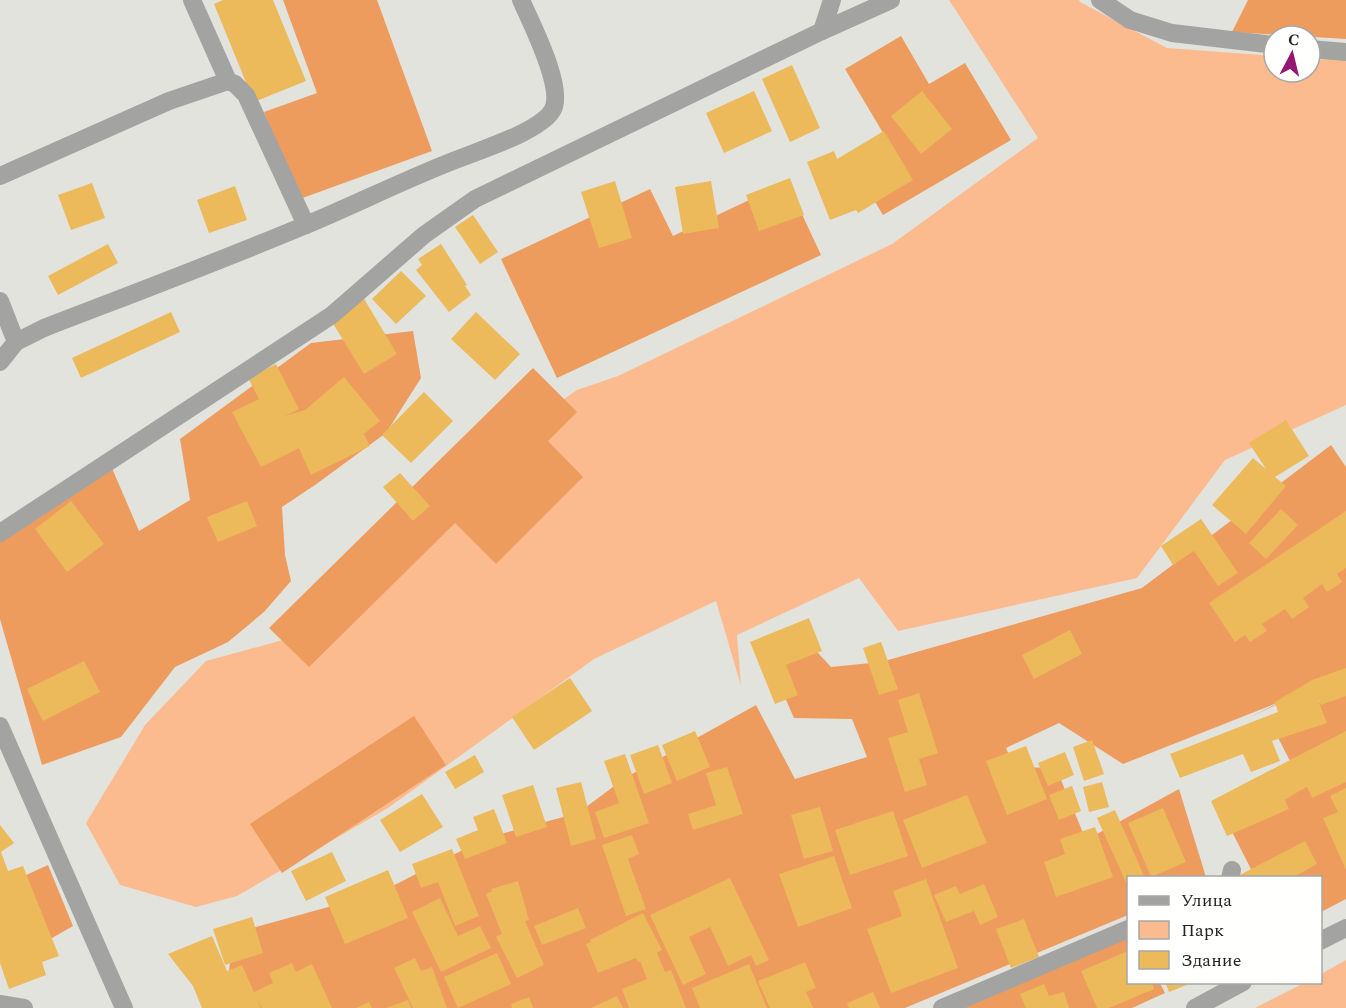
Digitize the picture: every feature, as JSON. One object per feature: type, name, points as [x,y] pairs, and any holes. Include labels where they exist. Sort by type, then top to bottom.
[{"type":"street","points":[[192,0],[228,81]]},
{"type":"street","points":[[0,362],[16,342],[44,328],[306,225],[447,163],[522,134],[552,112],[556,103],[554,81],[521,0]]},
{"type":"street","points":[[822,31],[832,0]]},
{"type":"street","points":[[0,533],[332,315],[424,236],[476,199],[822,31],[891,0]]},
{"type":"street","points":[[1100,0],[1130,20],[1172,33],[1262,44]]},
{"type":"street","points":[[1322,50],[1346,52]]},
{"type":"street","points":[[0,176],[169,101],[228,81],[235,84],[246,95],[306,225]]},
{"type":"street","points":[[0,301],[16,342]]},
{"type":"street","points":[[0,726],[124,1008]]},
{"type":"street","points":[[1322,940],[1346,928]]},
{"type":"street","points":[[942,1008],[1127,929]]},
{"type":"street","points":[[1195,1008],[1239,984]]},
{"type":"street","points":[[0,1004],[24,1008]]},
{"type":"green space","points":[[949,0],[1079,0],[1167,48],[1262,55],[1262,84],[1322,84],[1322,59],[1346,60],[1346,405],[1225,460],[1137,578],[898,631],[859,578],[737,635],[741,686],[716,601],[594,659],[388,808],[237,896],[196,907],[120,885],[86,823],[145,725],[206,661],[283,640],[530,423],[577,390],[618,376],[892,244],[1038,138]]},
{"type":"green space","points":[[1346,960],[1346,1008],[1255,1008],[1302,984],[1322,984],[1322,973]]},
{"type":"shaded area","points":[[283,0],[377,0],[432,151],[297,200],[264,112],[317,93]]},
{"type":"shaded area","points":[[1248,0],[1346,0],[1346,39],[1322,38],[1322,24],[1262,24],[1262,34],[1232,32]]},
{"type":"shaded area","points":[[901,36],[929,84],[965,63],[1011,140],[883,215],[859,175],[895,153],[845,69]]},
{"type":"shaded area","points":[[787,182],[821,255],[557,378],[501,259],[650,189],[673,236]]},
{"type":"shaded area","points":[[413,331],[421,378],[386,433],[282,507],[285,555],[291,581],[264,612],[228,642],[175,667],[121,737],[42,765],[0,619],[0,537],[111,466],[139,531],[190,500],[180,439],[311,343]]},
{"type":"shaded area","points":[[533,368],[577,412],[548,441],[583,477],[496,564],[455,523],[309,667],[269,628]]},
{"type":"shaded area","points":[[1331,445],[1346,467],[1346,672],[1250,717],[1282,701],[1123,764],[1059,723],[1006,748],[1014,767],[1056,768],[1086,840],[1179,789],[1206,876],[1127,876],[1127,915],[905,1008],[224,1008],[234,933],[379,893],[486,838],[578,813],[625,778],[756,705],[795,779],[867,757],[852,719],[794,718],[768,659],[804,638],[831,667],[881,662],[1142,588]]},
{"type":"shaded area","points":[[1346,689],[1346,899],[1322,911],[1322,876],[1254,876],[1229,826],[1304,788],[1272,726]]},
{"type":"shaded area","points":[[414,716],[446,765],[282,873],[250,824]]},
{"type":"shaded area","points":[[48,865],[73,926],[24,954],[0,887]]},
{"type":"shaded area","points":[[1127,931],[1127,984],[1160,984],[1165,993],[1132,1008],[953,1008]]},
{"type":"building","points":[[223,0],[273,0],[306,81],[254,102],[214,4]]},
{"type":"building","points":[[792,65],[820,128],[790,142],[762,79]]},
{"type":"building","points":[[754,91],[772,131],[724,153],[706,113]]},
{"type":"building","points":[[922,91],[952,129],[921,154],[891,116]]},
{"type":"building","points":[[884,131],[913,180],[858,213],[856,210],[830,220],[807,162],[834,151],[837,159]]},
{"type":"building","points":[[790,178],[804,215],[759,231],[746,195]]},
{"type":"building","points":[[615,181],[632,238],[599,248],[581,192]]},
{"type":"building","points":[[711,181],[719,228],[683,234],[675,187]]},
{"type":"building","points":[[92,183],[105,218],[71,230],[58,195]]},
{"type":"building","points":[[235,186],[247,220],[209,233],[197,200]]},
{"type":"building","points":[[473,215],[498,252],[480,264],[455,227]]},
{"type":"building","points":[[108,244],[118,263],[58,295],[48,276]]},
{"type":"building","points":[[441,244],[471,295],[449,312],[416,270],[422,265],[418,259]]},
{"type":"building","points":[[401,271],[426,296],[396,324],[372,299]]},
{"type":"building","points":[[363,297],[397,354],[364,374],[329,317]]},
{"type":"building","points":[[171,312],[180,332],[81,378],[72,358]]},
{"type":"building","points":[[476,312],[520,354],[495,380],[451,339]]},
{"type":"building","points":[[276,364],[299,409],[285,416],[305,410],[344,377],[380,421],[364,434],[370,446],[311,475],[299,448],[261,467],[232,412],[259,399],[248,378]]},
{"type":"building","points":[[424,392],[453,421],[411,463],[382,435]]},
{"type":"building","points":[[1286,420],[1309,456],[1275,477],[1286,486],[1246,534],[1212,505],[1253,458],[1266,469],[1249,443]]},
{"type":"building","points":[[400,473],[430,506],[413,521],[383,487]]},
{"type":"building","points":[[71,501],[104,544],[67,572],[35,529]]},
{"type":"building","points":[[247,501],[257,526],[218,542],[207,517]]},
{"type":"building","points":[[1281,509],[1298,525],[1266,559],[1249,543]]},
{"type":"building","points":[[1346,511],[1346,568],[1337,574],[1342,582],[1327,592],[1322,584],[1303,598],[1309,607],[1292,619],[1285,609],[1262,624],[1267,631],[1250,642],[1245,635],[1235,642],[1209,603]]},
{"type":"building","points":[[1201,519],[1238,573],[1218,586],[1194,551],[1173,565],[1161,546]]},
{"type":"building","points":[[809,618],[822,651],[786,665],[798,695],[775,704],[750,642]]},
{"type":"building","points":[[1070,630],[1082,654],[1034,679],[1022,655]]},
{"type":"building","points":[[881,642],[898,689],[879,695],[863,648]]},
{"type":"building","points":[[84,661],[100,692],[43,721],[27,689]]},
{"type":"building","points":[[1346,668],[1346,696],[1321,705],[1318,700],[1327,723],[1272,741],[1280,761],[1251,772],[1243,754],[1180,778],[1170,754],[1278,712],[1275,702],[1312,680]]},
{"type":"building","points":[[570,678],[592,711],[534,750],[512,717]]},
{"type":"building","points":[[919,693],[938,753],[919,759],[927,785],[905,792],[888,738],[908,732],[898,700]]},
{"type":"building","points":[[695,731],[710,767],[677,781],[662,745]]},
{"type":"building","points":[[1346,731],[1346,782],[1312,798],[1307,787],[1304,788],[1285,800],[1289,809],[1227,836],[1211,801]]},
{"type":"building","points":[[1092,740],[1104,774],[1084,781],[1073,747]]},
{"type":"building","points":[[658,745],[672,783],[644,794],[630,755]]},
{"type":"building","points":[[1026,746],[1047,799],[1007,815],[986,761]]},
{"type":"building","points":[[1065,752],[1074,775],[1048,786],[1038,763]]},
{"type":"building","points":[[625,754],[649,823],[604,838],[595,812],[619,803],[604,761]]},
{"type":"building","points":[[475,755],[484,772],[455,789],[445,772]]},
{"type":"building","points":[[727,767],[743,814],[693,830],[688,814],[716,805],[706,773]]},
{"type":"building","points":[[581,782],[596,839],[571,846],[556,788]]},
{"type":"building","points":[[1102,782],[1109,807],[1089,812],[1083,787]]},
{"type":"building","points":[[533,785],[547,827],[516,837],[502,795]]},
{"type":"building","points":[[1072,786],[1081,811],[1059,820],[1049,795]]},
{"type":"building","points":[[1346,788],[1346,870],[1323,818],[1338,812],[1330,796]]},
{"type":"building","points":[[422,794],[443,827],[400,852],[380,820]]},
{"type":"building","points":[[967,795],[987,843],[922,868],[903,820]]},
{"type":"building","points":[[820,807],[833,851],[804,859],[791,815]]},
{"type":"building","points":[[1163,808],[1186,862],[1151,876],[1128,823]]},
{"type":"building","points":[[494,809],[507,843],[465,859],[456,839],[478,830],[473,817]]},
{"type":"building","points":[[1115,810],[1144,876],[1127,876],[1127,885],[1097,818]]},
{"type":"building","points":[[893,811],[908,856],[850,875],[835,830]]},
{"type":"building","points":[[0,825],[14,843],[1,852],[8,871],[23,866],[59,956],[42,962],[46,975],[9,989],[0,963]]},
{"type":"building","points":[[1095,827],[1113,877],[1056,897],[1044,862],[1065,854],[1060,839]]},
{"type":"building","points":[[632,835],[639,854],[628,859],[646,909],[626,916],[602,845]]},
{"type":"building","points":[[1305,841],[1317,864],[1296,876],[1238,876]]},
{"type":"building","points":[[452,849],[479,916],[455,926],[438,882],[421,888],[412,864]]},
{"type":"building","points":[[332,852],[346,881],[306,901],[291,871]]},
{"type":"building","points":[[834,856],[852,908],[798,927],[779,874]]},
{"type":"building","points":[[388,870],[408,918],[345,944],[325,897]]},
{"type":"building","points":[[730,878],[769,960],[756,966],[751,955],[728,966],[710,927],[689,937],[706,974],[683,985],[650,915]]},
{"type":"building","points":[[926,879],[958,968],[891,993],[867,929],[902,916],[893,891]]},
{"type":"building","points":[[518,881],[529,920],[525,921],[544,965],[517,978],[496,937],[502,934],[486,894],[492,891],[491,889]]},
{"type":"building","points":[[984,884],[998,917],[980,925],[974,911],[946,922],[934,895],[956,886],[960,894]]},
{"type":"building","points":[[440,898],[458,936],[480,926],[491,948],[441,972],[412,912]]},
{"type":"building","points":[[578,908],[586,928],[542,945],[534,926]]},
{"type":"building","points":[[643,913],[662,950],[657,953],[665,972],[671,970],[686,1008],[629,1008],[622,989],[647,979],[640,961],[638,962],[636,958],[598,973],[586,944]]},
{"type":"building","points":[[252,917],[263,953],[225,965],[213,929]]},
{"type":"building","points":[[1024,919],[1039,957],[1011,968],[996,929]]},
{"type":"building","points":[[212,936],[227,971],[242,965],[254,992],[273,983],[269,973],[292,963],[296,972],[312,964],[332,1008],[262,1008],[257,999],[261,1008],[202,1008],[193,986],[168,954]]},
{"type":"building","points":[[1127,951],[1127,984],[1153,984],[1154,989],[1109,1008],[1097,1008],[1081,971]]},
{"type":"building","points":[[497,953],[511,984],[458,1008],[444,977]]},
{"type":"building","points":[[415,958],[421,971],[432,967],[447,1008],[413,1008],[394,968]]},
{"type":"building","points":[[805,962],[816,988],[806,992],[813,1008],[770,1008],[758,981]]},
{"type":"building","points":[[749,964],[767,1008],[700,1008],[692,988]]},
{"type":"building","points":[[1044,984],[1049,996],[1064,992],[1069,1008],[1026,1008],[1020,994]]},
{"type":"building","points":[[1166,984],[1189,984],[1169,992]]},
{"type":"building","points":[[873,992],[880,1008],[849,1008],[847,1003]]},
{"type":"building","points":[[617,996],[623,1008],[591,1008]]},
{"type":"building","points":[[529,997],[533,1008],[512,1008],[511,1004]]},
{"type":"building","points":[[408,1000],[411,1008],[386,1008]]},
{"type":"building","points":[[369,1002],[372,1008],[356,1008]]}]
